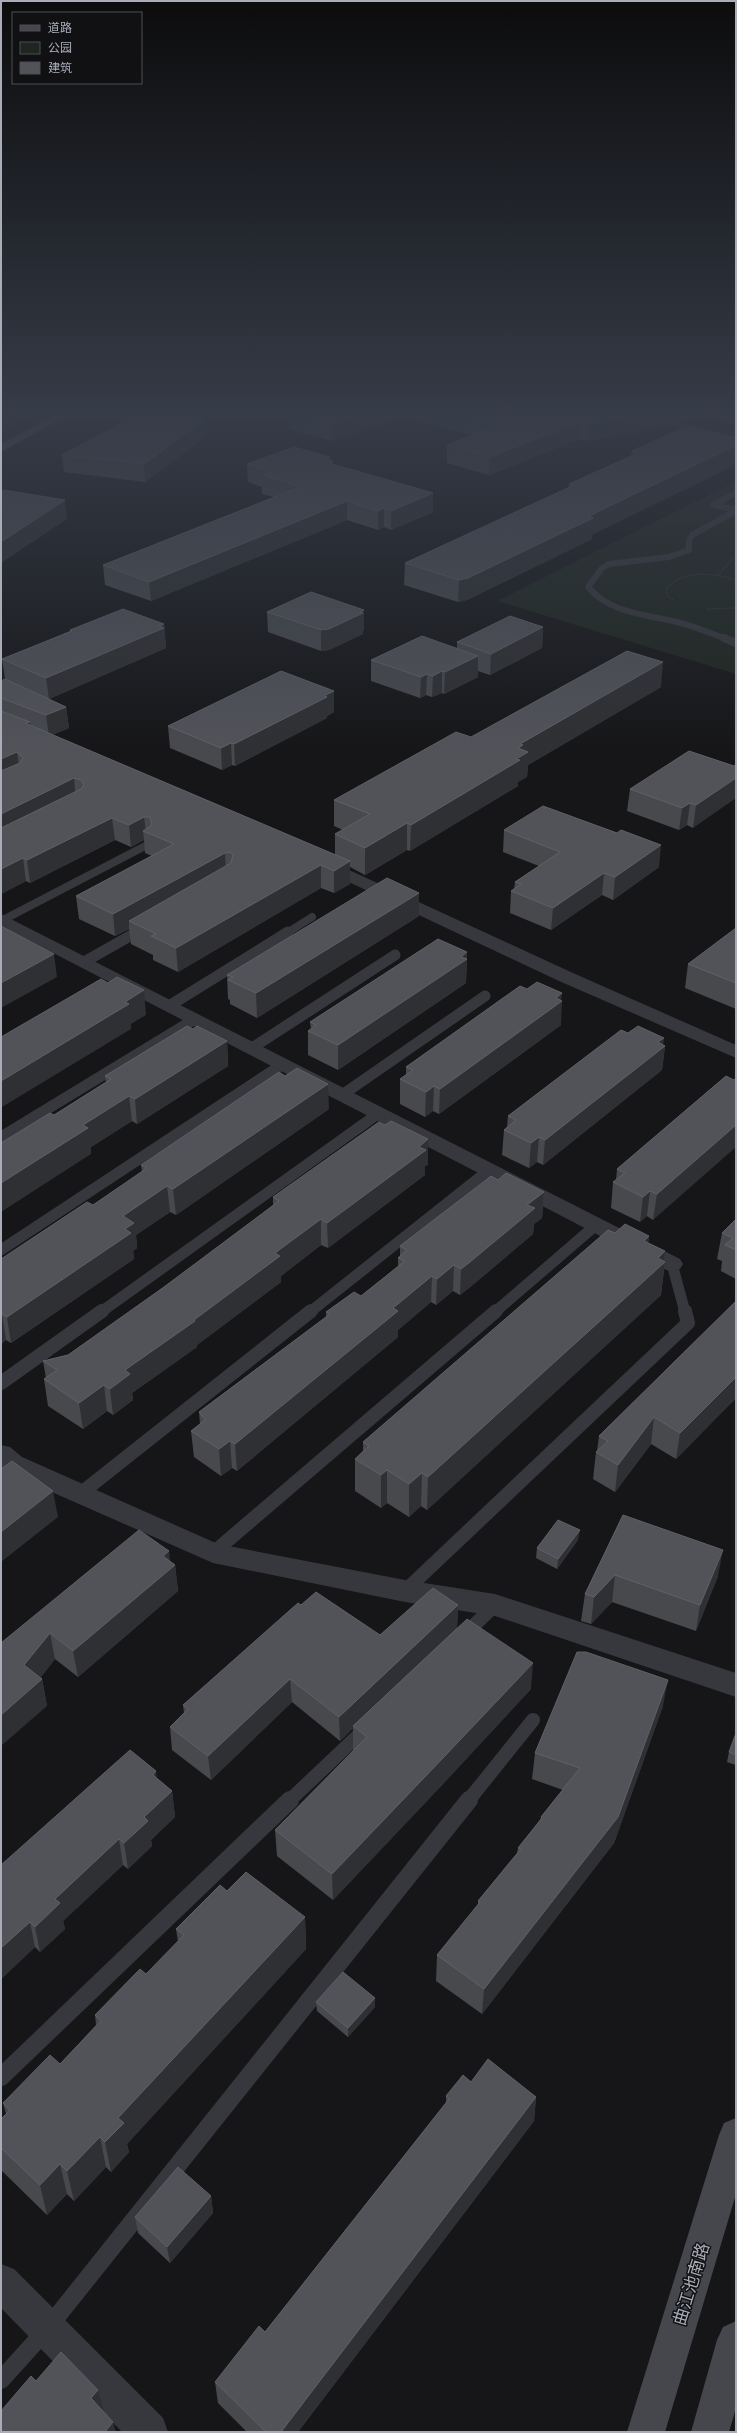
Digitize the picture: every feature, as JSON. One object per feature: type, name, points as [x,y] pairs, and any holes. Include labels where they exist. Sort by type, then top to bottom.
[{"type":"main road","name":"曲江池南路","points":[[646,2432],[736,2135]]},
{"type":"main road","points":[[710,2432],[736,2340]]},
{"type":"street","points":[[308,856],[566,978],[736,1052]]},
{"type":"street","points":[[2,920],[84,962],[104,979],[169,1006],[195,1019],[672,1264]]},
{"type":"street","points":[[1,1454],[13,1464],[213,1553],[405,1591],[495,1605],[736,1685]]},
{"type":"street","points":[[1,2282],[149,2432]]},
{"type":"lane","points":[[710,525],[692,535],[689,541],[689,550],[669,557],[609,564],[602,568],[589,583],[588,587],[598,599],[610,605],[678,622],[736,643]]},
{"type":"lane","points":[[2,920],[149,844]]},
{"type":"lane","points":[[169,1006],[312,917]]},
{"type":"lane","points":[[84,962],[153,923]]},
{"type":"lane","points":[[252,1048],[395,955]]},
{"type":"lane","points":[[342,1095],[485,996]]},
{"type":"lane","points":[[1,1137],[195,1019]]},
{"type":"lane","points":[[1,1250],[283,1064]]},
{"type":"lane","points":[[1,1383],[379,1114]]},
{"type":"lane","points":[[80,1494],[489,1170]]},
{"type":"lane","points":[[213,1553],[596,1225]]},
{"type":"lane","points":[[405,1591],[688,1323],[672,1264]]},
{"type":"lane","points":[[449,1649],[495,1605]]},
{"type":"lane","points":[[1,2077],[374,1720]]},
{"type":"lane","points":[[1,2380],[47,2329],[533,1720]]},
{"type":"path","points":[[718,576],[736,555]]},
{"type":"path","points":[[678,602],[667,594],[666,589],[669,584],[688,576],[718,576],[736,580]]},
{"type":"path","points":[[703,609],[736,608]]},
{"type":"green space","points":[[649,525],[736,525],[736,674],[497,601]]},
{"type":"building","points":[[1,525],[28,525],[1,542]]},
{"type":"building","points":[[205,525],[289,525],[149,582],[103,565]]},
{"type":"building","points":[[488,525],[579,525],[468,578],[459,580],[405,563]]},
{"type":"building","points":[[311,592],[364,610],[360,612],[363,613],[329,629],[321,630],[267,612]]},
{"type":"building","points":[[123,609],[164,624],[159,626],[164,628],[46,678],[2,659],[72,631],[70,630]]},
{"type":"building","points":[[510,616],[543,627],[491,654],[457,642]]},
{"type":"building","points":[[422,636],[478,656],[445,672],[442,671],[433,676],[427,674],[421,677],[371,660]]},
{"type":"building","points":[[627,651],[663,662],[520,744],[523,745],[518,748],[528,752],[516,759],[520,760],[411,825],[407,823],[365,848],[335,834],[370,814],[334,800],[456,732],[471,737]]},
{"type":"building","points":[[281,671],[334,691],[324,696],[327,697],[234,744],[231,743],[221,748],[168,726]]},
{"type":"building","points":[[5,679],[66,707],[46,715],[1,698],[1,681]]},
{"type":"building","points":[[1,711],[30,722],[25,723],[350,861],[334,871],[321,865],[176,948],[151,936],[156,934],[129,921],[231,863],[233,855],[230,852],[225,853],[113,914],[76,896],[174,844],[143,831],[152,825],[150,817],[144,817],[129,825],[112,818],[27,860],[23,858],[1,869],[1,828],[81,789],[84,785],[81,780],[74,778],[1,814],[1,771],[20,763],[23,758],[17,752],[1,759]]},
{"type":"building","points":[[689,751],[734,766],[736,764],[736,778],[696,805],[690,803],[682,808],[630,789]]},
{"type":"building","points":[[543,806],[617,833],[621,830],[661,845],[615,877],[604,873],[553,908],[511,891],[521,884],[515,882],[560,852],[504,830]]},
{"type":"building","points":[[387,878],[419,893],[256,993],[228,980],[233,977],[227,975]]},
{"type":"building","points":[[1,926],[54,954],[1,983]]},
{"type":"building","points":[[736,928],[736,983],[688,964]]},
{"type":"building","points":[[438,939],[467,952],[461,957],[467,959],[338,1045],[308,1031],[316,1025],[310,1022]]},
{"type":"building","points":[[117,977],[144,990],[125,1002],[129,1004],[1,1081],[1,1037],[101,979],[108,983]]},
{"type":"building","points":[[537,982],[562,993],[556,998],[562,1001],[440,1089],[434,1086],[426,1092],[400,1079],[413,1070],[406,1067],[520,986],[527,989]]},
{"type":"building","points":[[187,1026],[193,1029],[197,1026],[227,1041],[135,1099],[129,1096],[83,1125],[88,1128],[1,1183],[1,1143],[50,1113],[54,1115],[111,1079],[105,1076]]},
{"type":"building","points":[[638,1026],[664,1038],[658,1042],[665,1046],[545,1140],[539,1137],[531,1143],[504,1130],[516,1120],[508,1116],[621,1030],[628,1033]]},
{"type":"building","points":[[297,1068],[328,1084],[173,1189],[167,1186],[123,1216],[134,1223],[125,1229],[131,1233],[7,1317],[1,1314],[1,1259],[87,1202],[93,1205],[147,1168],[141,1165],[279,1072],[285,1076]]},
{"type":"building","points":[[726,1076],[734,1080],[736,1078],[736,1125],[657,1194],[650,1191],[643,1197],[613,1182],[625,1173],[617,1169]]},
{"type":"building","points":[[391,1121],[428,1139],[419,1147],[426,1150],[327,1223],[321,1219],[275,1253],[280,1256],[194,1320],[195,1321],[125,1370],[130,1374],[110,1389],[104,1385],[79,1403],[44,1379],[57,1370],[43,1361],[68,1355],[164,1287],[279,1201],[273,1197],[379,1122],[385,1125]]},
{"type":"building","points":[[506,1173],[544,1192],[527,1205],[535,1208],[470,1262],[461,1269],[454,1265],[437,1279],[432,1276],[393,1308],[398,1311],[235,1444],[230,1441],[219,1449],[191,1431],[205,1420],[199,1412],[330,1314],[326,1312],[354,1292],[361,1296],[405,1261],[398,1258],[407,1250],[400,1246],[491,1176],[498,1180]]},
{"type":"building","points":[[736,1219],[736,1250],[725,1245],[733,1238],[722,1233]]},
{"type":"building","points":[[625,1224],[649,1236],[644,1241],[665,1251],[658,1258],[665,1262],[428,1477],[422,1473],[409,1484],[387,1470],[381,1475],[355,1459],[369,1446],[363,1442],[608,1230],[615,1233]]},
{"type":"building","points":[[735,1302],[736,1377],[680,1433],[654,1417],[618,1465],[596,1452],[608,1441],[599,1436]]},
{"type":"building","points":[[12,1461],[53,1491],[1,1532],[1,1469]]},
{"type":"building","points":[[623,1515],[723,1550],[700,1605],[615,1575],[594,1597],[585,1594]]},
{"type":"building","points":[[558,1520],[580,1530],[558,1559],[537,1548]]},
{"type":"building","points":[[139,1530],[169,1551],[163,1556],[175,1565],[73,1651],[50,1633],[24,1665],[42,1679],[1,1715],[1,1643]]},
{"type":"building","points":[[433,1588],[458,1605],[339,1717],[290,1679],[208,1756],[170,1727],[188,1709],[183,1705],[298,1603],[301,1605],[316,1592],[380,1635]]},
{"type":"building","points":[[467,1619],[533,1663],[332,1874],[275,1830],[367,1737],[353,1726]]},
{"type":"building","points":[[577,1652],[586,1652],[668,1680],[618,1817],[484,1989],[437,1955],[480,1902],[478,1901],[521,1849],[518,1848],[580,1768],[535,1753]]},
{"type":"building","points":[[736,1733],[736,1755],[729,1752]]},
{"type":"building","points":[[130,1750],[156,1771],[153,1775],[172,1791],[144,1817],[148,1821],[124,1843],[119,1839],[55,1899],[60,1903],[35,1927],[30,1922],[1,1948],[1,1865]]},
{"type":"building","points":[[246,1872],[305,1917],[118,2118],[124,2123],[105,2142],[100,2137],[67,2171],[60,2164],[40,2185],[1,2148],[1,2119],[10,2110],[3,2103],[50,2055],[60,2064],[101,2021],[95,2015],[140,1969],[146,1974],[184,1935],[176,1929],[220,1885],[227,1891]]},
{"type":"building","points":[[343,1972],[375,1998],[348,2028],[316,2002]]},
{"type":"building","points":[[488,2059],[536,2097],[281,2432],[266,2432],[215,2382],[259,2326],[265,2332],[449,2099],[446,2096],[463,2075],[471,2082]]},
{"type":"building","points":[[178,2167],[211,2196],[167,2247],[135,2217]]},
{"type":"building","points":[[61,2352],[98,2390],[91,2398],[113,2422],[105,2432],[1,2432],[1,2411],[31,2376],[36,2381]]}]
